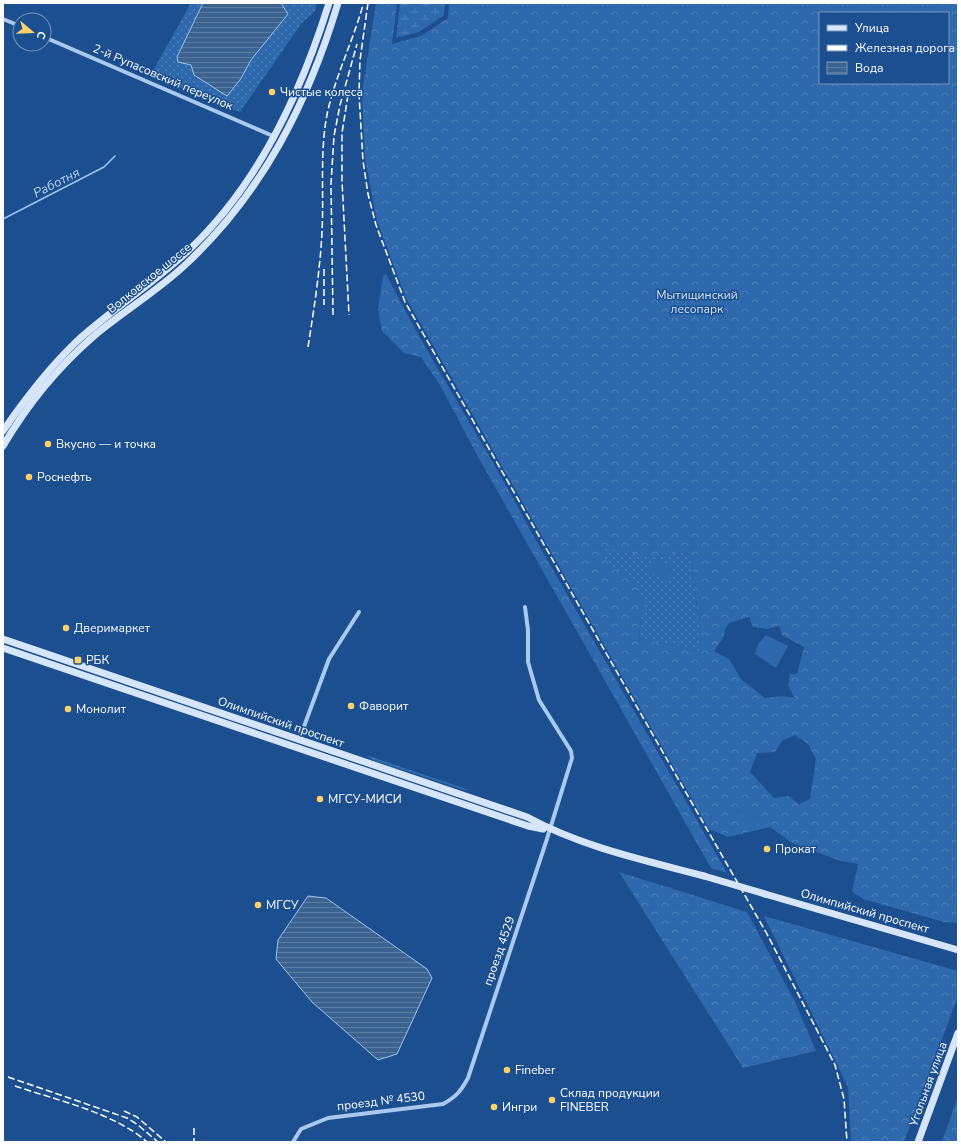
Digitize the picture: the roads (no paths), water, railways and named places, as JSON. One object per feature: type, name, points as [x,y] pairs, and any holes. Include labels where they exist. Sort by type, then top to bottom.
[{"type":"main road","name":"Волковское шоссе","points":[[3,431],[30,393],[73,345],[104,318],[162,274],[202,237],[243,187],[274,136],[303,75],[329,3]]},
{"type":"main road","name":"Волковское шоссе","points":[[3,446],[29,408],[64,365],[96,334],[182,268],[204,246],[256,183],[275,154],[299,108],[321,55],[338,3]]},
{"type":"main road","name":"Олимпийский проспект","points":[[3,639],[527,817],[550,830]]},
{"type":"main road","name":"Олимпийский проспект","points":[[3,648],[528,826],[550,830],[623,855],[704,876],[958,950]]},
{"type":"main road","name":"Угольная улица","points":[[918,1142],[958,1033]]},
{"type":"street","name":"2-й Рупасовский переулок","points":[[52,39],[274,136]]},
{"type":"street","name":"проезд 4529","points":[[468,1078],[550,830],[572,758],[572,751],[539,700],[528,662],[528,630],[525,607]]},
{"type":"street","points":[[299,740],[329,659],[359,612]]},
{"type":"street","name":"проезд № 4530","points":[[294,1142],[301,1129],[328,1118],[443,1104],[455,1098],[468,1078]]},
{"type":"water","points":[[203,3],[281,3],[288,14],[251,60],[240,80],[227,96],[194,75],[191,65],[178,62],[177,57]]},
{"type":"water","points":[[308,896],[326,898],[427,969],[432,978],[397,1054],[378,1060],[312,1002],[276,959],[278,940]]},
{"type":"waterway","name":"Работня","points":[[3,219],[104,167],[115,156]]},
{"type":"railway","points":[[368,3],[360,60],[359,94],[363,161],[368,194],[376,225],[405,302],[767,934],[835,1065],[844,1099],[847,1142]]},
{"type":"railway","points":[[308,347],[321,247],[323,148],[326,120],[333,91],[363,5]]},
{"type":"railway","points":[[333,315],[331,184],[334,136],[340,105],[357,44]]},
{"type":"railway","points":[[348,95],[342,133],[342,181],[349,315]]},
{"type":"railway","points":[[324,269],[324,305]]},
{"type":"railway","points":[[8,1077],[127,1118],[158,1142]]},
{"type":"railway","points":[[15,1086],[102,1115],[119,1123],[147,1142]]},
{"type":"railway","points":[[124,1111],[137,1117],[166,1142]]},
{"type":"railway","points":[[194,1128],[194,1142]]},
{"type":"place","name":"Чистые колеса","points":[[272,92]]},
{"type":"place","name":"Вкусно — и точка","points":[[48,444]]},
{"type":"place","name":"Роснефть","points":[[29,477]]},
{"type":"place","name":"Дверимаркет","points":[[66,628]]},
{"type":"place","name":"РБК","points":[[78,660]]},
{"type":"place","name":"Фаворит","points":[[351,706]]},
{"type":"place","name":"Монолит","points":[[68,709]]},
{"type":"place","name":"МГСУ-МИСИ","points":[[320,799]]},
{"type":"place","name":"Прокат","points":[[767,849]]},
{"type":"place","name":"МГСУ","points":[[258,905]]},
{"type":"place","name":"Fineber","points":[[507,1070]]},
{"type":"place","name":"Склад продукции FINEBER","points":[[552,1100]]},
{"type":"place","name":"Ингри","points":[[494,1107]]},
{"type":"park label","name":"Мытищинский лесопарк","points":[[697,302]]}]
